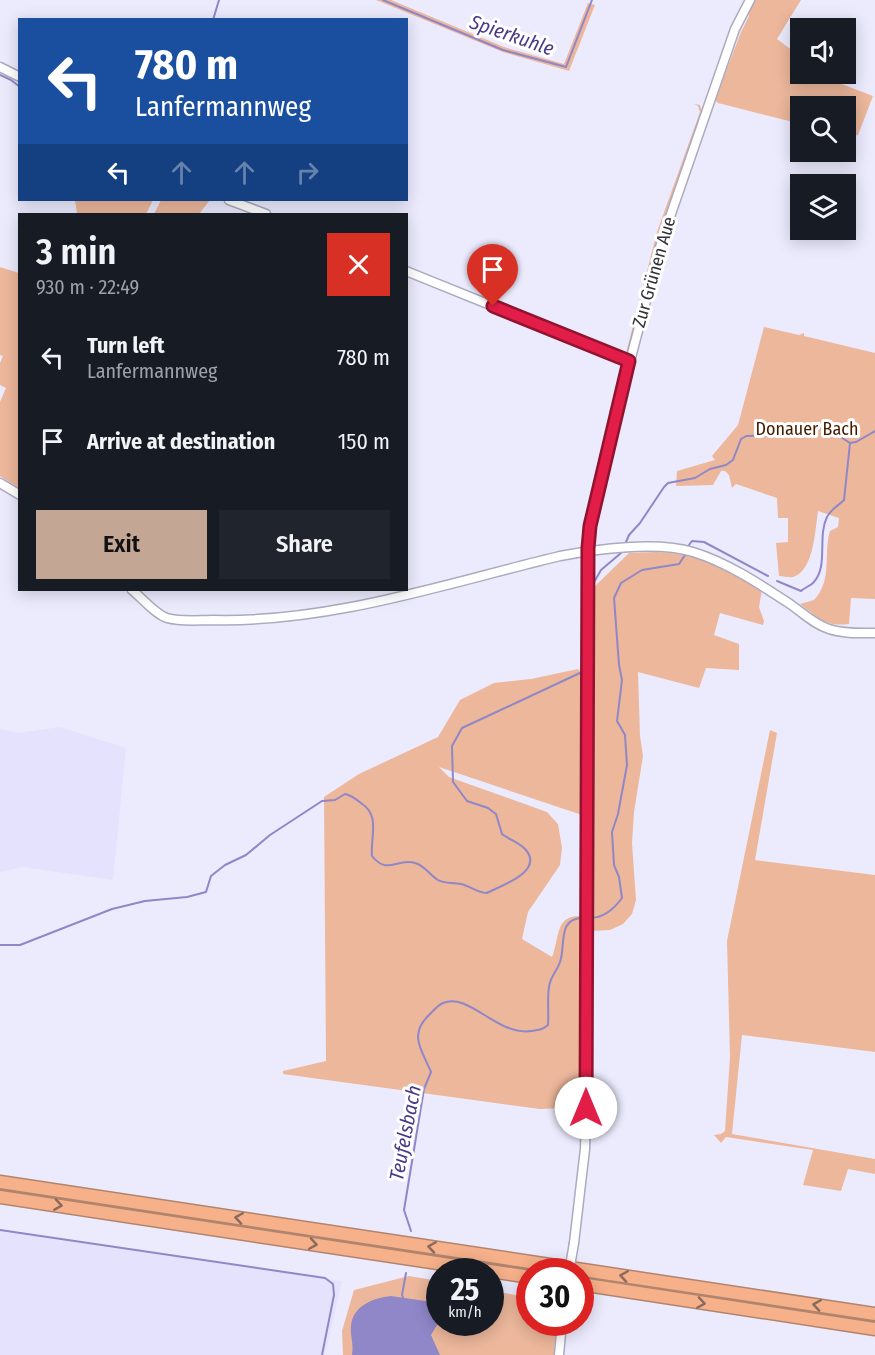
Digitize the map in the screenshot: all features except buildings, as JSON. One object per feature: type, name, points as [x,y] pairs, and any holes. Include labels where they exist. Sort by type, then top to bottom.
[{"type":"highway","points":[[0,1182],[875,1314]]},
{"type":"highway","points":[[0,1197],[516,1275]]},
{"type":"highway","points":[[594,1286],[875,1329]]},
{"type":"street","name":"Zur Grünen Aue","points":[[571,1258],[585,1149],[586,1110],[587,551],[590,526],[629,361],[662,240],[735,29],[750,0]]},
{"type":"street","points":[[0,67],[18,76]]},
{"type":"street","points":[[232,201],[263,213]]},
{"type":"street","points":[[408,272],[629,361]]},
{"type":"street","points":[[0,483],[18,494]]},
{"type":"street","points":[[133,591],[162,616],[173,619],[231,621],[270,619],[373,602],[553,557],[587,551],[662,547],[693,552],[711,559],[760,585],[823,626],[846,633],[875,633]]},
{"type":"street","points":[[559,1355],[561,1336]]},
{"type":"shaded area","points":[[60,727],[126,748],[113,880],[23,867],[0,872],[0,729],[18,733]]},
{"type":"shaded area","points":[[0,1230],[342,1281],[325,1355],[0,1355]]},
{"type":"shaded area","points":[[391,1296],[426,1301],[426,1336],[431,1336],[440,1355],[352,1355],[351,1326],[353,1319],[365,1304]]},
{"type":"green space","points":[[376,0],[391,0],[504,47],[564,64],[588,3],[595,5],[569,71],[503,52]]},
{"type":"green space","points":[[753,0],[801,0],[777,39],[790,49],[790,84],[842,84],[873,96],[858,135],[856,136],[856,96],[790,96],[790,121],[718,103],[715,100],[749,16],[747,9]]},
{"type":"green space","points":[[694,104],[700,105],[702,112],[660,232],[629,354],[625,357],[657,232],[700,112],[698,106]]},
{"type":"green space","points":[[75,201],[152,201],[146,213],[77,213]]},
{"type":"green space","points":[[160,201],[209,201],[200,213],[154,213]]},
{"type":"green space","points":[[0,267],[18,273],[18,487],[0,476],[0,402],[6,388],[0,385],[0,363],[3,356],[0,355]]},
{"type":"green space","name":"Donauer Bach","points":[[764,327],[799,335],[804,333],[804,336],[875,353],[875,599],[851,598],[849,624],[828,623],[800,604],[814,600],[824,584],[830,531],[838,527],[839,518],[818,511],[812,549],[805,567],[793,577],[779,576],[776,543],[788,542],[788,518],[778,518],[777,498],[736,484],[732,488],[729,475],[725,471],[721,471],[713,485],[676,486],[677,471],[715,460],[712,456],[738,425]]},
{"type":"green space","points":[[656,552],[699,559],[762,590],[759,607],[764,621],[763,625],[720,613],[714,635],[739,644],[739,670],[706,668],[699,688],[638,672],[640,736],[643,756],[634,812],[632,843],[636,900],[632,914],[623,924],[610,930],[591,931],[592,589],[629,553]]},
{"type":"green space","points":[[578,669],[584,676],[582,815],[439,767],[449,777],[547,812],[558,824],[562,848],[560,865],[528,912],[522,939],[552,957],[563,923],[574,916],[583,916],[581,1104],[540,1109],[283,1074],[283,1071],[326,1061],[324,797],[359,774],[438,737],[460,700],[494,683],[531,679]]},
{"type":"green space","points":[[770,730],[777,733],[755,860],[875,875],[875,1052],[742,1035],[732,1134],[875,1159],[875,1174],[848,1169],[841,1191],[803,1185],[813,1150],[726,1137],[721,1143],[714,1135],[725,1131],[730,1057],[727,941]]},
{"type":"green space","points":[[409,1276],[426,1279],[426,1336],[504,1336],[504,1293],[516,1295],[516,1336],[555,1336],[554,1355],[343,1355],[342,1331],[354,1290]]},
{"type":"waterway","name":"Spierkuhle","points":[[214,18],[219,0]]},
{"type":"waterway","name":"Spierkuhle","points":[[383,0],[503,50],[566,67],[592,0]]},
{"type":"waterway","name":"Spierkuhle","points":[[0,75],[18,85]]},
{"type":"waterway","points":[[626,542],[668,483],[695,478],[710,469],[726,465],[733,460],[741,439],[746,436],[781,435],[797,429],[822,427],[850,443],[875,431]]},
{"type":"waterway","name":"Teufelsbach","points":[[777,581],[801,591],[813,583],[818,576],[821,569],[824,525],[830,512],[844,500],[850,443]]},
{"type":"waterway","name":"Teufelsbach","points":[[689,545],[692,541],[704,542],[768,576]]},
{"type":"waterway","points":[[593,584],[601,570],[621,553]]},
{"type":"waterway","name":"Teufelsbach","points":[[590,918],[608,912],[622,898],[619,877],[614,865],[612,832],[618,814],[627,765],[625,735],[617,721],[622,680],[614,598],[621,583],[642,570],[679,564],[685,555]]},
{"type":"waterway","points":[[0,945],[20,945],[112,909],[145,901],[187,897],[206,892],[211,876],[225,865],[246,855],[270,835],[322,801],[335,800],[345,794],[367,808],[371,814],[373,820],[372,856],[383,865],[415,863],[441,881],[461,884],[483,893],[510,882],[525,871],[530,858],[524,848],[502,834],[496,814],[488,808],[467,801],[453,782],[452,746],[462,728],[582,672],[582,595],[584,590]]},
{"type":"waterway","name":"Teufelsbach","points":[[411,1231],[404,1210],[424,1089],[431,1072],[419,1043],[419,1029],[439,1005],[453,1001],[463,1003],[519,1031],[546,1027],[548,1025],[550,983],[560,962],[566,927],[569,922],[583,918]]},
{"type":"waterway","points":[[0,1230],[325,1278],[333,1284],[334,1295],[322,1355]]},
{"type":"waterway","name":"Teufelsbach","points":[[404,1300],[402,1295],[406,1273]]},
{"type":"route","points":[[493,306],[629,361],[605,456],[590,526],[588,548],[586,1108]]}]
